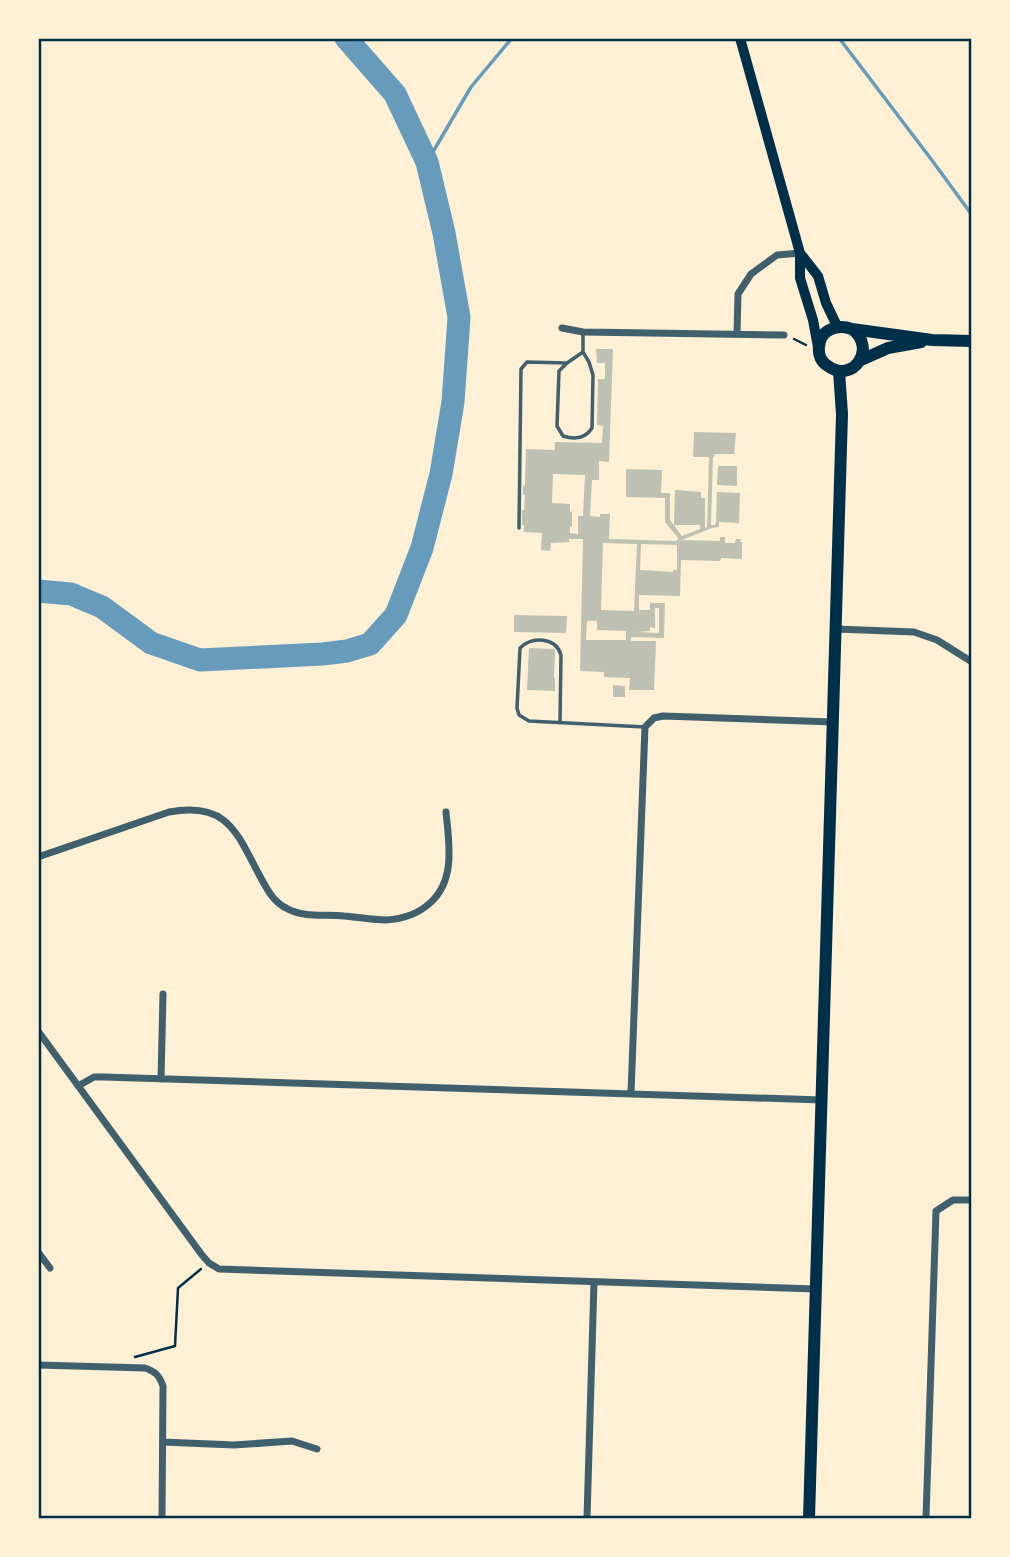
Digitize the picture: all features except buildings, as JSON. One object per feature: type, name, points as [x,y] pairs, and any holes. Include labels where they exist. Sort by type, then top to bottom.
[{"type":"main road","points":[[740,38],[800,253],[800,278],[813,320],[819,354],[825,364],[839,371],[848,370],[861,360],[888,348],[932,340]]},
{"type":"main road","points":[[800,253],[818,276],[836,326]]},
{"type":"main road","points":[[819,354],[819,342],[823,335],[836,326],[932,340],[971,341]]},
{"type":"main road","points":[[852,329],[862,339],[861,360]]},
{"type":"main road","points":[[809,1518],[834,722],[842,414],[839,371]]},
{"type":"street","points":[[737,334],[738,294],[751,274],[777,256],[800,253]]},
{"type":"street","points":[[562,328],[583,332],[784,335]]},
{"type":"street","points":[[836,629],[914,632],[937,640],[971,662]]},
{"type":"street","points":[[631,1093],[645,727],[654,718],[663,716],[834,722]]},
{"type":"street","points":[[38,857],[169,812],[201,810],[225,821],[235,832],[268,890],[276,901],[286,908],[301,915],[389,920],[407,917],[423,910],[444,888],[448,872],[449,843],[446,812]]},
{"type":"street","points":[[161,1079],[163,994]]},
{"type":"street","points":[[38,1031],[209,1263],[219,1269],[817,1289]]},
{"type":"street","points":[[79,1086],[94,1077],[822,1100]]},
{"type":"street","points":[[926,1518],[936,1211],[953,1200],[971,1200]]},
{"type":"street","points":[[38,1252],[50,1268]]},
{"type":"street","points":[[587,1518],[594,1282]]},
{"type":"street","points":[[38,1365],[138,1368],[154,1371],[159,1376],[163,1386],[162,1518]]},
{"type":"street","points":[[163,1442],[234,1444],[292,1441],[317,1449]]},
{"type":"lane","points":[[583,332],[583,352],[593,375],[592,428],[589,433],[579,438],[569,438],[563,436],[557,426],[559,371],[583,352]]},
{"type":"lane","points":[[519,528],[521,369],[527,362],[567,363]]},
{"type":"lane","points":[[560,723],[559,649],[550,641],[532,640],[520,648],[517,708],[519,715],[528,721],[560,723],[645,727]]},
{"type":"path","points":[[784,335],[809,346],[819,354]]},
{"type":"path","points":[[131,1361],[131,1357],[176,1346],[178,1288],[209,1263]]},
{"type":"waterway","points":[[38,591],[71,594],[102,607],[151,643],[200,660],[347,651],[370,644],[396,615],[422,548],[441,474],[453,402],[459,317],[444,233],[427,162],[395,94],[346,38]]},
{"type":"waterway","points":[[427,162],[471,87],[512,38]]},
{"type":"waterway","points":[[839,38],[972,215]]}]
